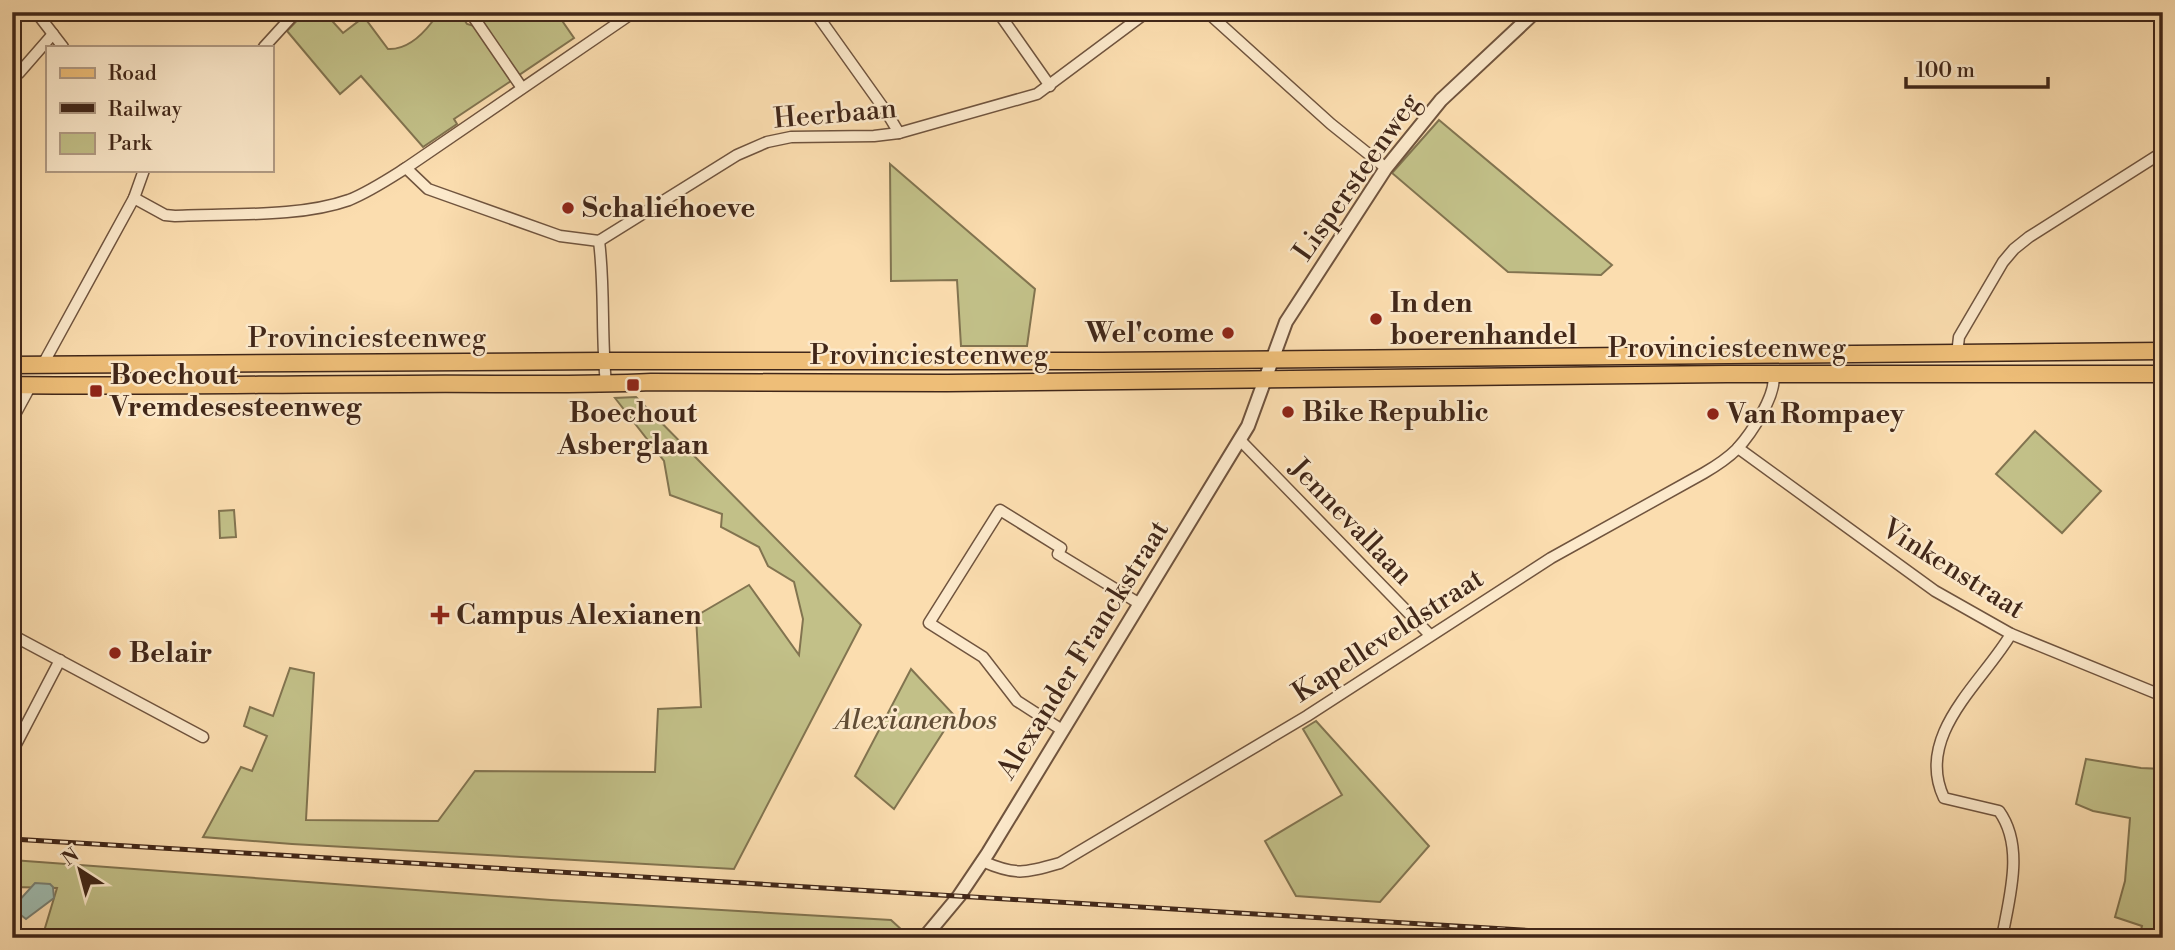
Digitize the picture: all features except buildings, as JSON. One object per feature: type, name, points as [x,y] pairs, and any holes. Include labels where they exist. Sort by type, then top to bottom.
[{"type":"main road","name":"Provinciesteenweg","points":[[12,365],[1060,361],[2161,352]]},
{"type":"main road","points":[[1797,374],[1789,371],[1787,364],[1791,360],[1810,355]]},
{"type":"main road","points":[[31,385],[42,366]]},
{"type":"main road","name":"Provinciesteenweg","points":[[12,385],[202,387],[651,382],[960,383],[2158,372]]},
{"type":"street","points":[[36,12],[62,46]]},
{"type":"street","points":[[265,46],[296,12]]},
{"type":"street","points":[[470,12],[522,88]]},
{"type":"street","points":[[134,198],[165,215],[308,210],[351,199],[406,168],[634,12]]},
{"type":"street","points":[[815,12],[899,133]]},
{"type":"street","points":[[998,12],[1051,86]]},
{"type":"street","name":"Heerbaan","points":[[599,241],[737,155],[767,142],[791,137],[899,133],[1037,94],[1147,12]]},
{"type":"street","points":[[1207,12],[1386,169]]},
{"type":"street","name":"Lispersteenweg","points":[[1266,379],[1286,322],[1386,169],[1441,100],[1535,12]]},
{"type":"street","points":[[12,75],[19,73],[53,34]]},
{"type":"street","points":[[1957,354],[1959,337],[2003,262],[2014,249],[2163,152]]},
{"type":"street","points":[[406,168],[428,189],[560,236],[599,241],[603,267],[606,384]]},
{"type":"street","points":[[42,366],[134,198],[143,172]]},
{"type":"street","name":"Kapelleveldstraat","points":[[982,862],[1010,872],[1027,872],[1060,863],[1307,716],[1551,558],[1704,473],[1738,448],[1763,412],[1774,381],[1773,374]]},
{"type":"street","name":"Alexander Franckstraat","points":[[924,938],[959,896],[982,862],[1140,604],[1240,440],[1258,404],[1266,379]]},
{"type":"street","points":[[12,420],[31,385]]},
{"type":"street","name":"Jennevallaan","points":[[1240,440],[1430,635]]},
{"type":"street","name":"Vinkenstraat","points":[[1738,448],[1935,592],[2011,634],[2163,696]]},
{"type":"street","points":[[1062,730],[1017,701],[983,657],[929,623],[1000,510],[1061,548],[1058,554],[1140,604]]},
{"type":"street","points":[[2003,938],[2013,865],[2011,842],[2005,821],[1998,811],[1993,809],[1944,798],[1937,771],[1943,737],[1953,712],[2011,634]]},
{"type":"street","points":[[12,635],[203,737]]},
{"type":"street","points":[[12,752],[60,660]]},
{"type":"green space","points":[[305,12],[324,12],[343,33],[364,17],[388,49],[395,49],[413,41],[432,22],[424,12],[459,12],[467,24],[474,26],[511,81],[454,119],[457,124],[423,147],[361,76],[340,94],[287,31]]},
{"type":"green space","points":[[482,12],[556,12],[574,38],[519,75],[481,21]]},
{"type":"green space","points":[[1439,120],[1612,265],[1601,275],[1508,272],[1392,173]]},
{"type":"green space","points":[[890,164],[1035,289],[1027,346],[961,346],[957,280],[891,281]]},
{"type":"green space","points":[[636,397],[861,625],[734,869],[203,837],[241,767],[252,771],[267,736],[244,726],[250,707],[273,716],[290,668],[314,673],[306,820],[438,821],[475,771],[655,772],[658,709],[701,707],[696,616],[749,585],[799,655],[803,619],[794,582],[768,566],[759,547],[721,527],[722,514],[670,495],[664,461],[615,398]]},
{"type":"green space","points":[[2035,431],[2101,491],[2062,533],[1996,474]]},
{"type":"green space","points":[[234,510],[236,537],[220,538],[219,511]]},
{"type":"green space","name":"Alexianenbos","points":[[911,669],[954,715],[894,809],[855,776]]},
{"type":"green space","points":[[1316,721],[1429,846],[1380,902],[1296,896],[1265,841],[1342,795],[1303,729]]},
{"type":"green space","points":[[2086,759],[2163,769],[2163,938],[2139,938],[2142,926],[2115,917],[2125,881],[2130,818],[2093,811],[2076,804]]},
{"type":"green space","points":[[12,860],[551,900],[891,920],[903,931],[912,933],[907,938],[42,938],[57,888],[12,887]]},
{"type":"shaded area","points":[[35,883],[50,884],[54,898],[26,919],[17,912],[12,913],[12,905]]},
{"type":"railway","points":[[12,839],[1654,938]]},
{"type":"place","name":"Schaliehoeve","points":[[568,208]]},
{"type":"place","name":"In den boerenhandel","points":[[1376,319]]},
{"type":"place","name":"Wel'come","points":[[1228,333]]},
{"type":"place","name":"Boechout Asberglaan","points":[[633,385]]},
{"type":"place","name":"Boechout Vremdesesteenweg","points":[[96,391]]},
{"type":"place","name":"Bike Republic","points":[[1288,412]]},
{"type":"place","name":"Van Rompaey","points":[[1713,414]]},
{"type":"place","name":"Campus Alexianen","points":[[440,615]]},
{"type":"place","name":"Belair","points":[[115,653]]}]
